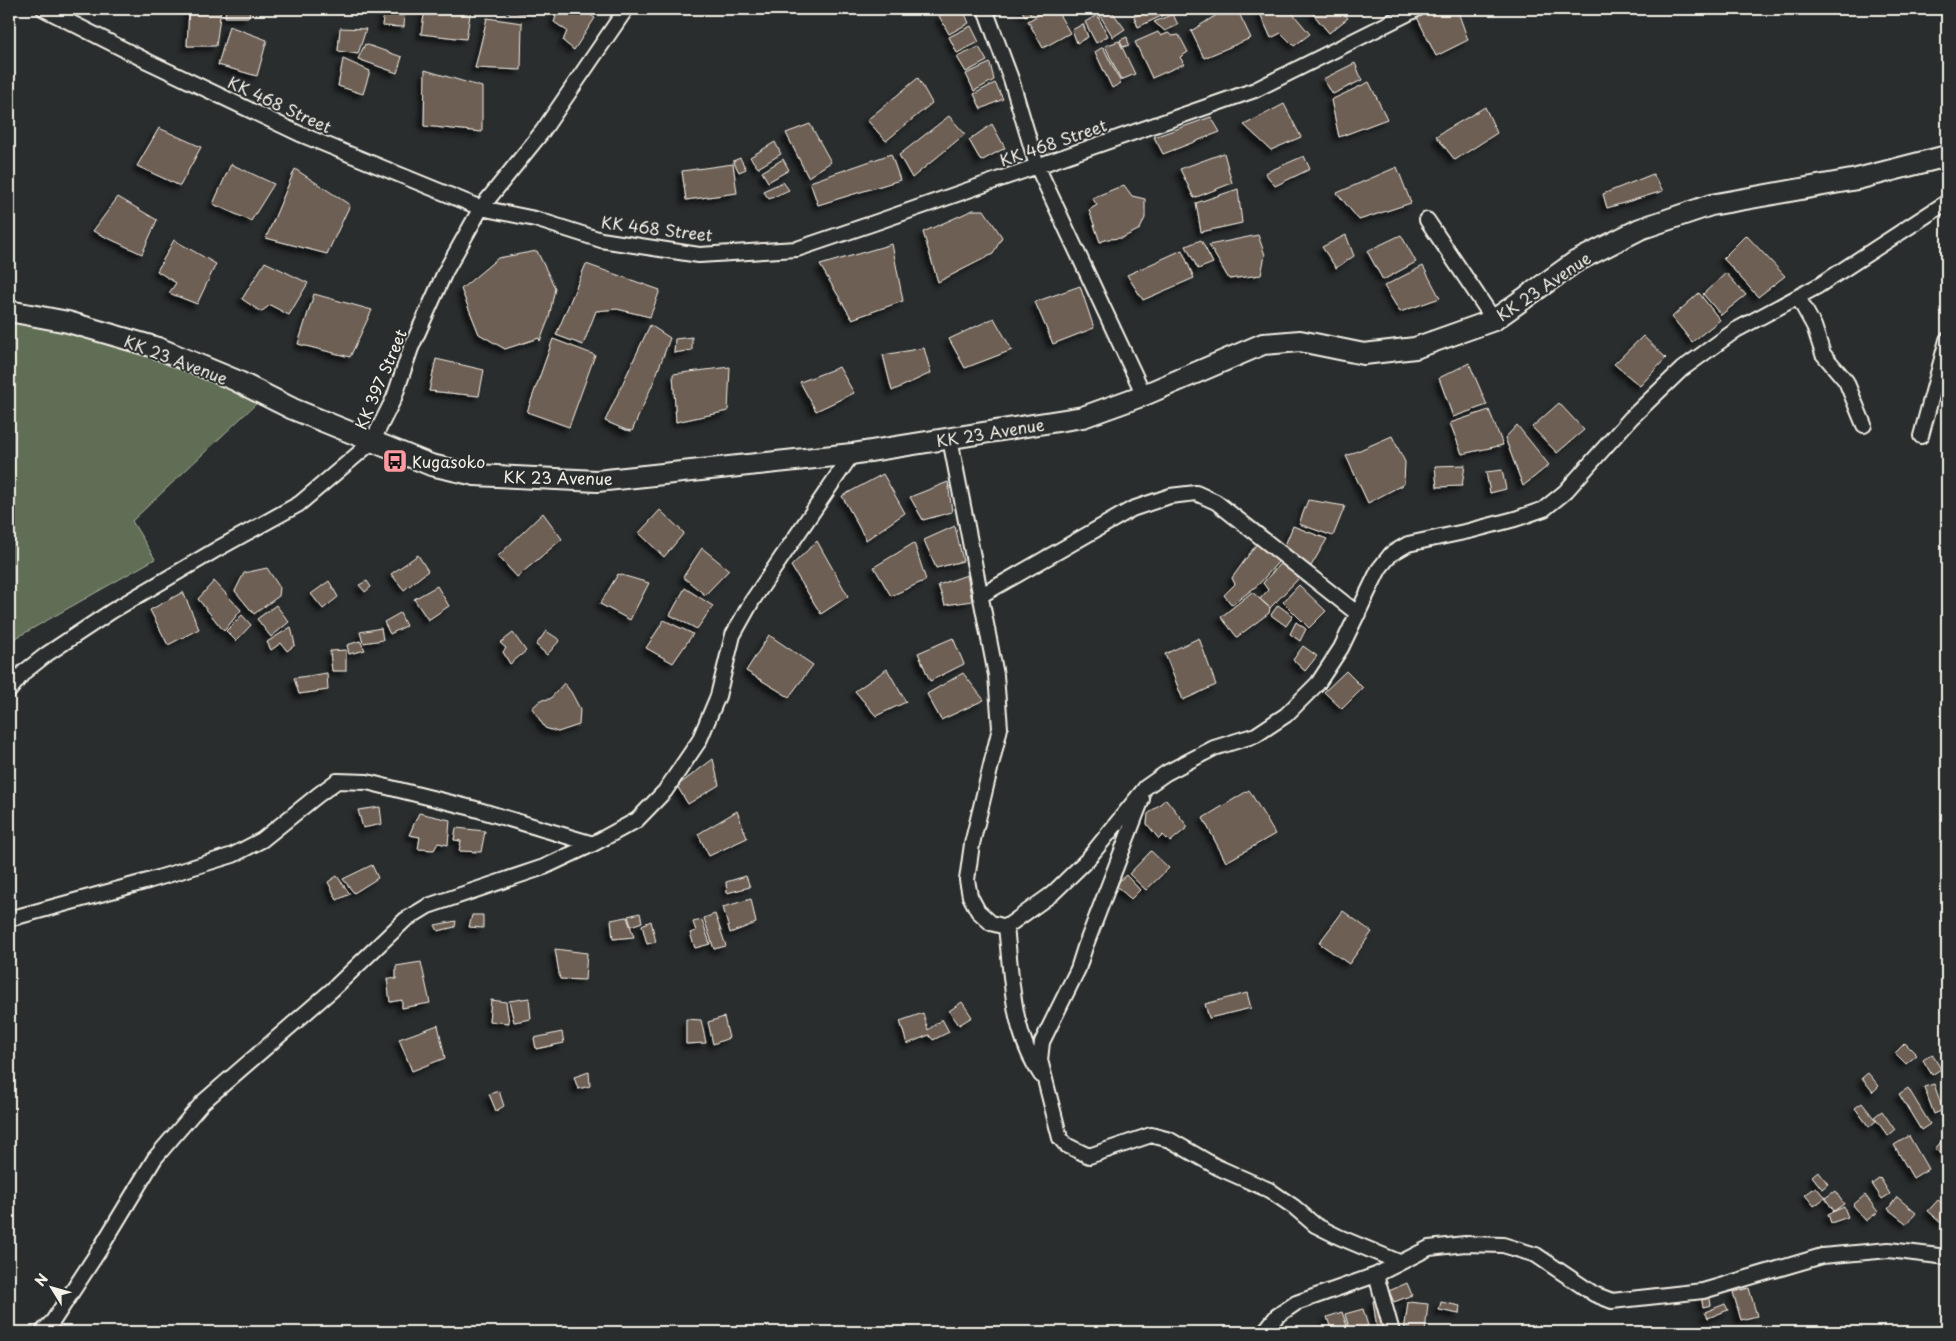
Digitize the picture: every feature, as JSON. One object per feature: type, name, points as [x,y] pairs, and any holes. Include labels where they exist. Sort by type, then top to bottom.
[{"type":"main road","name":"KK 23 Avenue","points":[[9,311],[68,322],[158,348],[235,380],[293,409],[431,465],[475,475],[597,481],[852,454],[1083,417],[1144,395],[1263,344],[1300,341],[1364,354],[1415,348],[1494,320],[1575,262],[1640,229],[1711,205],[1857,180],[1947,156]]},
{"type":"street","name":"KK 468 Street","points":[[44,9],[149,62],[300,134],[481,208],[535,219],[601,240],[699,255],[797,249],[1255,90],[1417,9]]},
{"type":"street","name":"KK 397 Street","points":[[9,691],[24,672],[47,654],[112,611],[219,548],[299,504],[372,442],[394,398],[411,348],[445,272],[481,208],[542,132],[626,9]]},
{"type":"street","points":[[985,9],[1011,78],[1037,166],[1144,395]]},
{"type":"street","points":[[1006,927],[1052,894],[1087,860],[1146,787],[1166,773],[1214,748],[1256,735],[1286,715],[1318,683],[1341,648],[1379,570],[1391,554],[1408,544],[1469,531],[1544,509],[1565,492],[1631,418],[1682,369],[1736,330],[1818,286],[1947,202]]},
{"type":"street","points":[[1427,220],[1494,320]]},
{"type":"street","points":[[1798,297],[1814,326],[1823,354],[1846,381],[1864,425]]},
{"type":"street","points":[[1921,436],[1947,340]]},
{"type":"street","points":[[950,439],[996,675],[1000,728],[972,844],[967,880],[970,896],[978,911],[991,923],[1006,927]]},
{"type":"street","points":[[42,1332],[53,1321],[155,1158],[203,1102],[332,990],[405,920],[428,906],[544,868],[593,844],[637,820],[666,791],[699,741],[718,696],[733,635],[752,601],[852,454]]},
{"type":"street","points":[[980,596],[1132,510],[1170,496],[1196,494],[1216,502],[1358,614]]},
{"type":"street","points":[[9,919],[148,881],[233,855],[262,840],[337,781],[367,782],[472,808],[593,844]]},
{"type":"street","points":[[1146,787],[1078,969],[1042,1042],[1040,1060],[1060,1138],[1066,1145],[1090,1156],[1151,1135],[1170,1140],[1216,1167],[1269,1190],[1294,1207],[1315,1225],[1398,1262]]},
{"type":"street","points":[[1006,927],[1016,1020],[1024,1046],[1046,1084]]},
{"type":"street","points":[[1264,1332],[1276,1316],[1296,1303],[1376,1275],[1398,1262],[1429,1248],[1465,1244],[1503,1245],[1536,1255],[1594,1294],[1612,1301],[1703,1291],[1822,1256],[1889,1250],[1947,1257]]},
{"type":"street","points":[[1376,1275],[1392,1332]]},
{"type":"green space","points":[[9,322],[84,332],[259,401],[132,521],[155,559],[14,639],[9,648]]},
{"type":"building","points":[[189,9],[221,9],[216,46],[187,46]]},
{"type":"building","points":[[226,9],[250,9],[249,17],[225,17]]},
{"type":"building","points":[[384,9],[405,9],[404,27],[382,26]]},
{"type":"building","points":[[425,9],[471,9],[466,39],[421,34]]},
{"type":"building","points":[[486,9],[536,9],[535,14]]},
{"type":"building","points":[[559,9],[565,9],[580,15],[585,11],[595,18],[574,50],[563,41],[567,31],[554,22]]},
{"type":"building","points":[[953,9],[963,9],[969,23],[949,34],[939,16]]},
{"type":"building","points":[[1021,9],[1039,9],[1025,16]]},
{"type":"building","points":[[1049,9],[1056,9],[1070,33],[1043,48],[1028,21]]},
{"type":"building","points":[[1096,9],[1110,9],[1125,29],[1113,37]]},
{"type":"building","points":[[1150,9],[1171,9],[1172,11],[1138,27],[1134,17]]},
{"type":"building","points":[[1226,9],[1237,9],[1251,38],[1204,58],[1191,31]]},
{"type":"building","points":[[1263,9],[1285,9],[1294,15],[1310,34],[1294,46],[1281,33],[1271,38],[1259,11]]},
{"type":"building","points":[[1319,9],[1341,9],[1348,18],[1329,33],[1313,14]]},
{"type":"building","points":[[1429,9],[1457,9],[1468,40],[1436,56],[1416,15]]},
{"type":"building","points":[[1173,14],[1178,25],[1165,31],[1154,22]]},
{"type":"building","points":[[1097,15],[1108,36],[1096,43],[1085,22]]},
{"type":"building","points":[[487,18],[522,23],[521,70],[475,68]]},
{"type":"building","points":[[1083,24],[1088,37],[1077,43],[1072,30]]},
{"type":"building","points":[[229,26],[267,40],[257,76],[218,65]]},
{"type":"building","points":[[971,26],[979,42],[957,53],[949,37]]},
{"type":"building","points":[[340,28],[366,29],[358,54],[338,51]]},
{"type":"building","points":[[1158,32],[1161,36],[1168,33],[1172,36],[1179,35],[1188,52],[1180,57],[1184,64],[1152,78],[1135,42]]},
{"type":"building","points":[[1127,37],[1129,45],[1123,47],[1120,40]]},
{"type":"building","points":[[1119,41],[1135,74],[1121,80],[1105,46]]},
{"type":"building","points":[[365,44],[402,57],[397,73],[358,59]]},
{"type":"building","points":[[979,47],[987,61],[966,72],[957,57]]},
{"type":"building","points":[[1103,47],[1121,83],[1112,88],[1095,52]]},
{"type":"building","points":[[343,59],[370,71],[363,94],[338,86]]},
{"type":"building","points":[[990,63],[994,80],[974,91],[966,74]]},
{"type":"building","points":[[1355,63],[1362,80],[1333,94],[1323,79]]},
{"type":"building","points":[[425,70],[482,87],[482,132],[424,126]]},
{"type":"building","points":[[918,78],[932,103],[886,141],[867,120]]},
{"type":"building","points":[[1369,82],[1387,119],[1339,137],[1331,100]]},
{"type":"building","points":[[995,83],[1003,99],[981,109],[974,94]]},
{"type":"building","points":[[1284,104],[1301,137],[1271,150],[1244,125]]},
{"type":"building","points":[[1485,107],[1497,133],[1455,160],[1436,136]]},
{"type":"building","points":[[949,116],[965,134],[912,178],[899,155]]},
{"type":"building","points":[[1211,117],[1220,132],[1163,154],[1154,137]]},
{"type":"building","points":[[810,124],[831,162],[808,177],[786,133]]},
{"type":"building","points":[[992,124],[1005,148],[981,161],[969,140]]},
{"type":"building","points":[[159,128],[201,147],[180,186],[137,166]]},
{"type":"building","points":[[775,142],[781,154],[758,168],[750,157]]},
{"type":"building","points":[[1224,153],[1232,183],[1194,198],[1180,169]]},
{"type":"building","points":[[891,154],[900,180],[818,205],[810,182]]},
{"type":"building","points":[[1304,156],[1310,169],[1275,186],[1265,173]]},
{"type":"building","points":[[740,158],[746,169],[739,172],[733,161]]},
{"type":"building","points":[[783,159],[789,170],[768,182],[762,172]]},
{"type":"building","points":[[231,164],[274,184],[251,221],[213,204]]},
{"type":"building","points":[[733,164],[737,193],[686,200],[682,171]]},
{"type":"building","points":[[1397,167],[1411,203],[1359,220],[1337,193]]},
{"type":"building","points":[[295,169],[350,205],[327,254],[266,238]]},
{"type":"building","points":[[1653,174],[1663,191],[1607,208],[1603,194]]},
{"type":"building","points":[[783,182],[789,190],[769,199],[763,191]]},
{"type":"building","points":[[1124,185],[1132,196],[1145,199],[1145,218],[1140,229],[1122,238],[1108,239],[1100,242],[1089,210],[1097,205],[1092,198]]},
{"type":"building","points":[[1238,189],[1242,223],[1201,232],[1196,203]]},
{"type":"building","points":[[118,197],[157,220],[142,254],[93,231]]},
{"type":"building","points":[[973,210],[984,210],[1002,237],[993,254],[938,282],[923,232]]},
{"type":"building","points":[[1258,235],[1265,255],[1261,275],[1229,279],[1209,245]]},
{"type":"building","points":[[1346,235],[1354,256],[1336,268],[1322,247]]},
{"type":"building","points":[[1401,235],[1416,262],[1383,280],[1367,251]]},
{"type":"building","points":[[1746,235],[1785,276],[1758,297],[1723,258]]},
{"type":"building","points":[[174,240],[216,264],[197,304],[169,293],[176,283],[157,271]]},
{"type":"building","points":[[1201,240],[1213,263],[1198,269],[1186,246]]},
{"type":"building","points":[[892,244],[903,301],[852,319],[820,265]]},
{"type":"building","points":[[1182,250],[1194,278],[1143,300],[1127,275]]},
{"type":"building","points":[[537,251],[555,288],[549,318],[540,341],[539,338],[505,349],[479,334],[461,289],[498,258]]},
{"type":"building","points":[[265,262],[308,283],[289,315],[270,305],[261,312],[242,299]]},
{"type":"building","points":[[586,264],[660,290],[650,317],[617,309],[596,311],[583,345],[556,335]]},
{"type":"building","points":[[1423,266],[1440,298],[1400,312],[1384,286]]},
{"type":"building","points":[[1726,273],[1746,295],[1721,315],[1703,294]]},
{"type":"building","points":[[1080,286],[1094,328],[1053,344],[1035,302]]},
{"type":"building","points":[[1699,293],[1720,320],[1692,342],[1672,317]]},
{"type":"building","points":[[314,294],[372,310],[350,357],[298,344]]},
{"type":"building","points":[[994,318],[1012,350],[965,368],[949,339]]},
{"type":"building","points":[[650,325],[670,338],[632,431],[626,430],[605,421]]},
{"type":"building","points":[[1643,336],[1666,358],[1640,386],[1614,364]]},
{"type":"building","points":[[692,337],[692,350],[674,353],[675,339]]},
{"type":"building","points":[[553,339],[595,355],[569,427],[527,412]]},
{"type":"building","points":[[924,348],[931,373],[892,391],[883,355]]},
{"type":"building","points":[[436,359],[484,370],[479,396],[429,391]]},
{"type":"building","points":[[1469,363],[1487,405],[1453,417],[1439,378]]},
{"type":"building","points":[[730,367],[728,411],[676,422],[673,374]]},
{"type":"building","points":[[839,367],[854,393],[816,411],[800,382]]},
{"type":"building","points":[[1559,403],[1584,430],[1557,453],[1532,427]]},
{"type":"building","points":[[1489,410],[1503,445],[1462,454],[1450,423]]},
{"type":"building","points":[[1517,425],[1549,465],[1523,486],[1505,438]]},
{"type":"building","points":[[1392,436],[1405,462],[1404,484],[1368,503],[1346,456]]},
{"type":"building","points":[[1465,465],[1462,486],[1437,487],[1435,466]]},
{"type":"building","points":[[1502,470],[1506,489],[1490,493],[1486,472]]},
{"type":"building","points":[[883,474],[905,513],[866,540],[842,496]]},
{"type":"building","points":[[948,482],[952,512],[923,520],[910,497]]},
{"type":"building","points":[[1308,500],[1345,506],[1333,536],[1299,524]]},
{"type":"building","points":[[660,510],[684,533],[664,557],[639,533]]},
{"type":"building","points":[[543,513],[562,539],[517,577],[498,556]]},
{"type":"building","points":[[955,526],[963,561],[936,568],[924,540]]},
{"type":"building","points":[[1293,526],[1327,539],[1311,566],[1283,550]]},
{"type":"building","points":[[817,541],[848,596],[821,614],[791,566]]},
{"type":"building","points":[[1258,542],[1279,561],[1259,584],[1232,605],[1224,595],[1235,584],[1232,578]]},
{"type":"building","points":[[914,543],[926,580],[891,596],[874,567]]},
{"type":"building","points":[[702,548],[729,570],[705,595],[683,577]]},
{"type":"building","points":[[418,555],[428,571],[404,590],[391,574]]},
{"type":"building","points":[[1284,559],[1302,575],[1270,608],[1260,599],[1268,590],[1263,583]]},
{"type":"building","points":[[267,568],[280,588],[279,596],[254,614],[235,591],[244,573]]},
{"type":"building","points":[[618,574],[649,583],[630,620],[600,604]]},
{"type":"building","points":[[967,575],[972,601],[945,605],[938,585]]},
{"type":"building","points":[[214,581],[241,610],[224,631],[198,599]]},
{"type":"building","points":[[329,581],[338,597],[323,609],[311,594]]},
{"type":"building","points":[[367,581],[371,587],[365,592],[359,585]]},
{"type":"building","points":[[1299,585],[1326,611],[1309,628],[1283,602]]},
{"type":"building","points":[[437,586],[449,606],[428,620],[414,599]]},
{"type":"building","points":[[685,588],[713,606],[697,629],[670,615]]},
{"type":"building","points":[[183,592],[199,629],[168,645],[150,610]]},
{"type":"building","points":[[1252,592],[1270,608],[1269,613],[1237,637],[1221,617]]},
{"type":"building","points":[[276,605],[289,622],[271,637],[257,619]]},
{"type":"building","points":[[1278,605],[1293,616],[1286,626],[1271,615]]},
{"type":"building","points":[[400,613],[406,626],[390,634],[384,622]]},
{"type":"building","points":[[242,615],[251,625],[236,641],[226,631]]},
{"type":"building","points":[[664,620],[693,634],[673,663],[646,648]]},
{"type":"building","points":[[1296,622],[1306,629],[1300,641],[1290,634]]},
{"type":"building","points":[[291,627],[295,645],[287,651],[281,643],[271,650],[267,642]]},
{"type":"building","points":[[381,628],[383,640],[363,643],[360,632]]},
{"type":"building","points":[[546,631],[560,640],[547,655],[536,645]]},
{"type":"building","points":[[513,633],[526,651],[510,664],[503,652],[506,648],[500,643]]},
{"type":"building","points":[[769,635],[813,665],[789,697],[746,671]]},
{"type":"building","points":[[953,638],[964,664],[930,681],[918,653]]},
{"type":"building","points":[[1199,638],[1216,685],[1183,700],[1165,654]]},
{"type":"building","points":[[360,641],[365,650],[349,654],[347,645]]},
{"type":"building","points":[[1303,646],[1317,656],[1305,671],[1293,660]]},
{"type":"building","points":[[346,650],[346,671],[332,671],[330,651]]},
{"type":"building","points":[[887,669],[906,702],[876,716],[855,691]]},
{"type":"building","points":[[1346,671],[1363,688],[1342,709],[1324,692]]},
{"type":"building","points":[[327,673],[328,690],[299,694],[294,678]]},
{"type":"building","points":[[963,673],[984,700],[941,720],[927,694]]},
{"type":"building","points":[[564,683],[580,709],[579,725],[558,732],[545,728],[532,708],[541,700],[550,699]]},
{"type":"building","points":[[713,759],[719,785],[688,804],[677,786]]},
{"type":"building","points":[[1249,790],[1275,834],[1226,862],[1203,818]]},
{"type":"building","points":[[1166,799],[1188,827],[1170,842],[1163,835],[1159,839],[1147,824],[1148,814]]},
{"type":"building","points":[[380,807],[382,824],[363,828],[358,810]]},
{"type":"building","points":[[737,811],[747,838],[709,856],[698,834]]},
{"type":"building","points":[[419,813],[450,820],[448,845],[438,843],[434,850],[418,849],[420,837],[409,835]]},
{"type":"building","points":[[456,828],[485,831],[481,852],[459,851],[461,841],[454,840]]},
{"type":"building","points":[[1151,851],[1169,868],[1146,890],[1129,874]]},
{"type":"building","points":[[372,865],[378,878],[354,893],[343,879]]},
{"type":"building","points":[[1126,875],[1140,890],[1131,899],[1115,885]]},
{"type":"building","points":[[337,876],[350,894],[337,900],[328,882]]},
{"type":"building","points":[[746,876],[750,887],[727,893],[726,882]]},
{"type":"building","points":[[751,899],[756,923],[730,933],[723,907]]},
{"type":"building","points":[[1343,911],[1372,932],[1349,964],[1319,943]]},
{"type":"building","points":[[640,913],[642,922],[631,926],[628,916]]},
{"type":"building","points":[[715,914],[726,946],[714,949],[704,918]]},
{"type":"building","points":[[472,915],[483,915],[483,928],[469,927]]},
{"type":"building","points":[[627,917],[634,937],[613,939],[611,920]]},
{"type":"building","points":[[702,920],[710,944],[695,948],[690,933],[696,931],[693,922]]},
{"type":"building","points":[[456,921],[455,927],[438,931],[435,925]]},
{"type":"building","points":[[651,921],[656,942],[647,944],[642,925]]},
{"type":"building","points":[[555,949],[587,953],[585,980],[560,979]]},
{"type":"building","points":[[421,962],[430,1003],[402,1008],[402,1000],[390,1002],[387,978],[396,979],[396,966]]},
{"type":"building","points":[[1247,993],[1251,1008],[1209,1018],[1205,1004]]},
{"type":"building","points":[[529,998],[531,1019],[514,1022],[509,1001]]},
{"type":"building","points":[[491,1000],[506,1002],[509,1023],[489,1021]]},
{"type":"building","points":[[962,1002],[972,1017],[959,1025],[949,1011]]},
{"type":"building","points":[[923,1013],[928,1030],[942,1019],[949,1032],[933,1040],[929,1035],[907,1044],[900,1021]]},
{"type":"building","points":[[724,1017],[729,1038],[713,1044],[708,1022]]},
{"type":"building","points":[[686,1019],[701,1020],[706,1043],[686,1044]]},
{"type":"building","points":[[438,1025],[445,1058],[412,1071],[399,1039]]},
{"type":"building","points":[[562,1032],[564,1043],[536,1049],[534,1038]]},
{"type":"building","points":[[1905,1043],[1917,1055],[1906,1064],[1895,1053]]},
{"type":"building","points":[[1932,1054],[1941,1069],[1932,1075],[1923,1060]]},
{"type":"building","points":[[589,1072],[590,1086],[578,1089],[574,1077]]},
{"type":"building","points":[[1868,1073],[1879,1086],[1873,1092],[1862,1078]]},
{"type":"building","points":[[1934,1084],[1943,1110],[1934,1114],[1924,1087]]},
{"type":"building","points":[[1908,1088],[1930,1124],[1921,1130],[1899,1094]]},
{"type":"building","points":[[499,1091],[504,1106],[496,1111],[489,1094]]},
{"type":"building","points":[[1862,1103],[1876,1121],[1869,1127],[1855,1108]]},
{"type":"building","points":[[1882,1111],[1895,1130],[1888,1136],[1874,1117]]},
{"type":"building","points":[[1909,1136],[1928,1169],[1913,1178],[1894,1145]]},
{"type":"building","points":[[1944,1138],[1947,1140],[1947,1148],[1942,1155],[1935,1149]]},
{"type":"building","points":[[1818,1171],[1828,1184],[1822,1189],[1812,1176]]},
{"type":"building","points":[[1880,1178],[1890,1194],[1882,1199],[1872,1184]]},
{"type":"building","points":[[1816,1187],[1825,1198],[1814,1206],[1805,1195]]},
{"type":"building","points":[[1835,1191],[1844,1204],[1834,1211],[1825,1198]]},
{"type":"building","points":[[1865,1195],[1878,1212],[1866,1221],[1853,1205]]},
{"type":"building","points":[[1897,1197],[1916,1213],[1907,1224],[1888,1209]]},
{"type":"building","points":[[1938,1200],[1947,1207],[1947,1216],[1942,1223],[1928,1211]]},
{"type":"building","points":[[1844,1207],[1848,1217],[1831,1223],[1828,1214]]},
{"type":"building","points":[[1407,1283],[1412,1295],[1394,1302],[1389,1291]]},
{"type":"building","points":[[1749,1288],[1757,1316],[1741,1320],[1733,1292]]},
{"type":"building","points":[[1709,1293],[1711,1305],[1703,1307],[1701,1295]]},
{"type":"building","points":[[1383,1299],[1387,1328],[1377,1329],[1373,1301]]},
{"type":"building","points":[[1408,1302],[1428,1304],[1425,1332],[1404,1332]]},
{"type":"building","points":[[1441,1302],[1460,1306],[1459,1314],[1439,1310]]},
{"type":"building","points":[[1725,1304],[1728,1310],[1708,1318],[1705,1312]]},
{"type":"building","points":[[1363,1309],[1368,1326],[1350,1331],[1345,1314]]},
{"type":"building","points":[[1342,1312],[1348,1329],[1332,1332],[1327,1317]]},
{"type":"place","name":"Kugasoko","points":[[395,461]]}]
